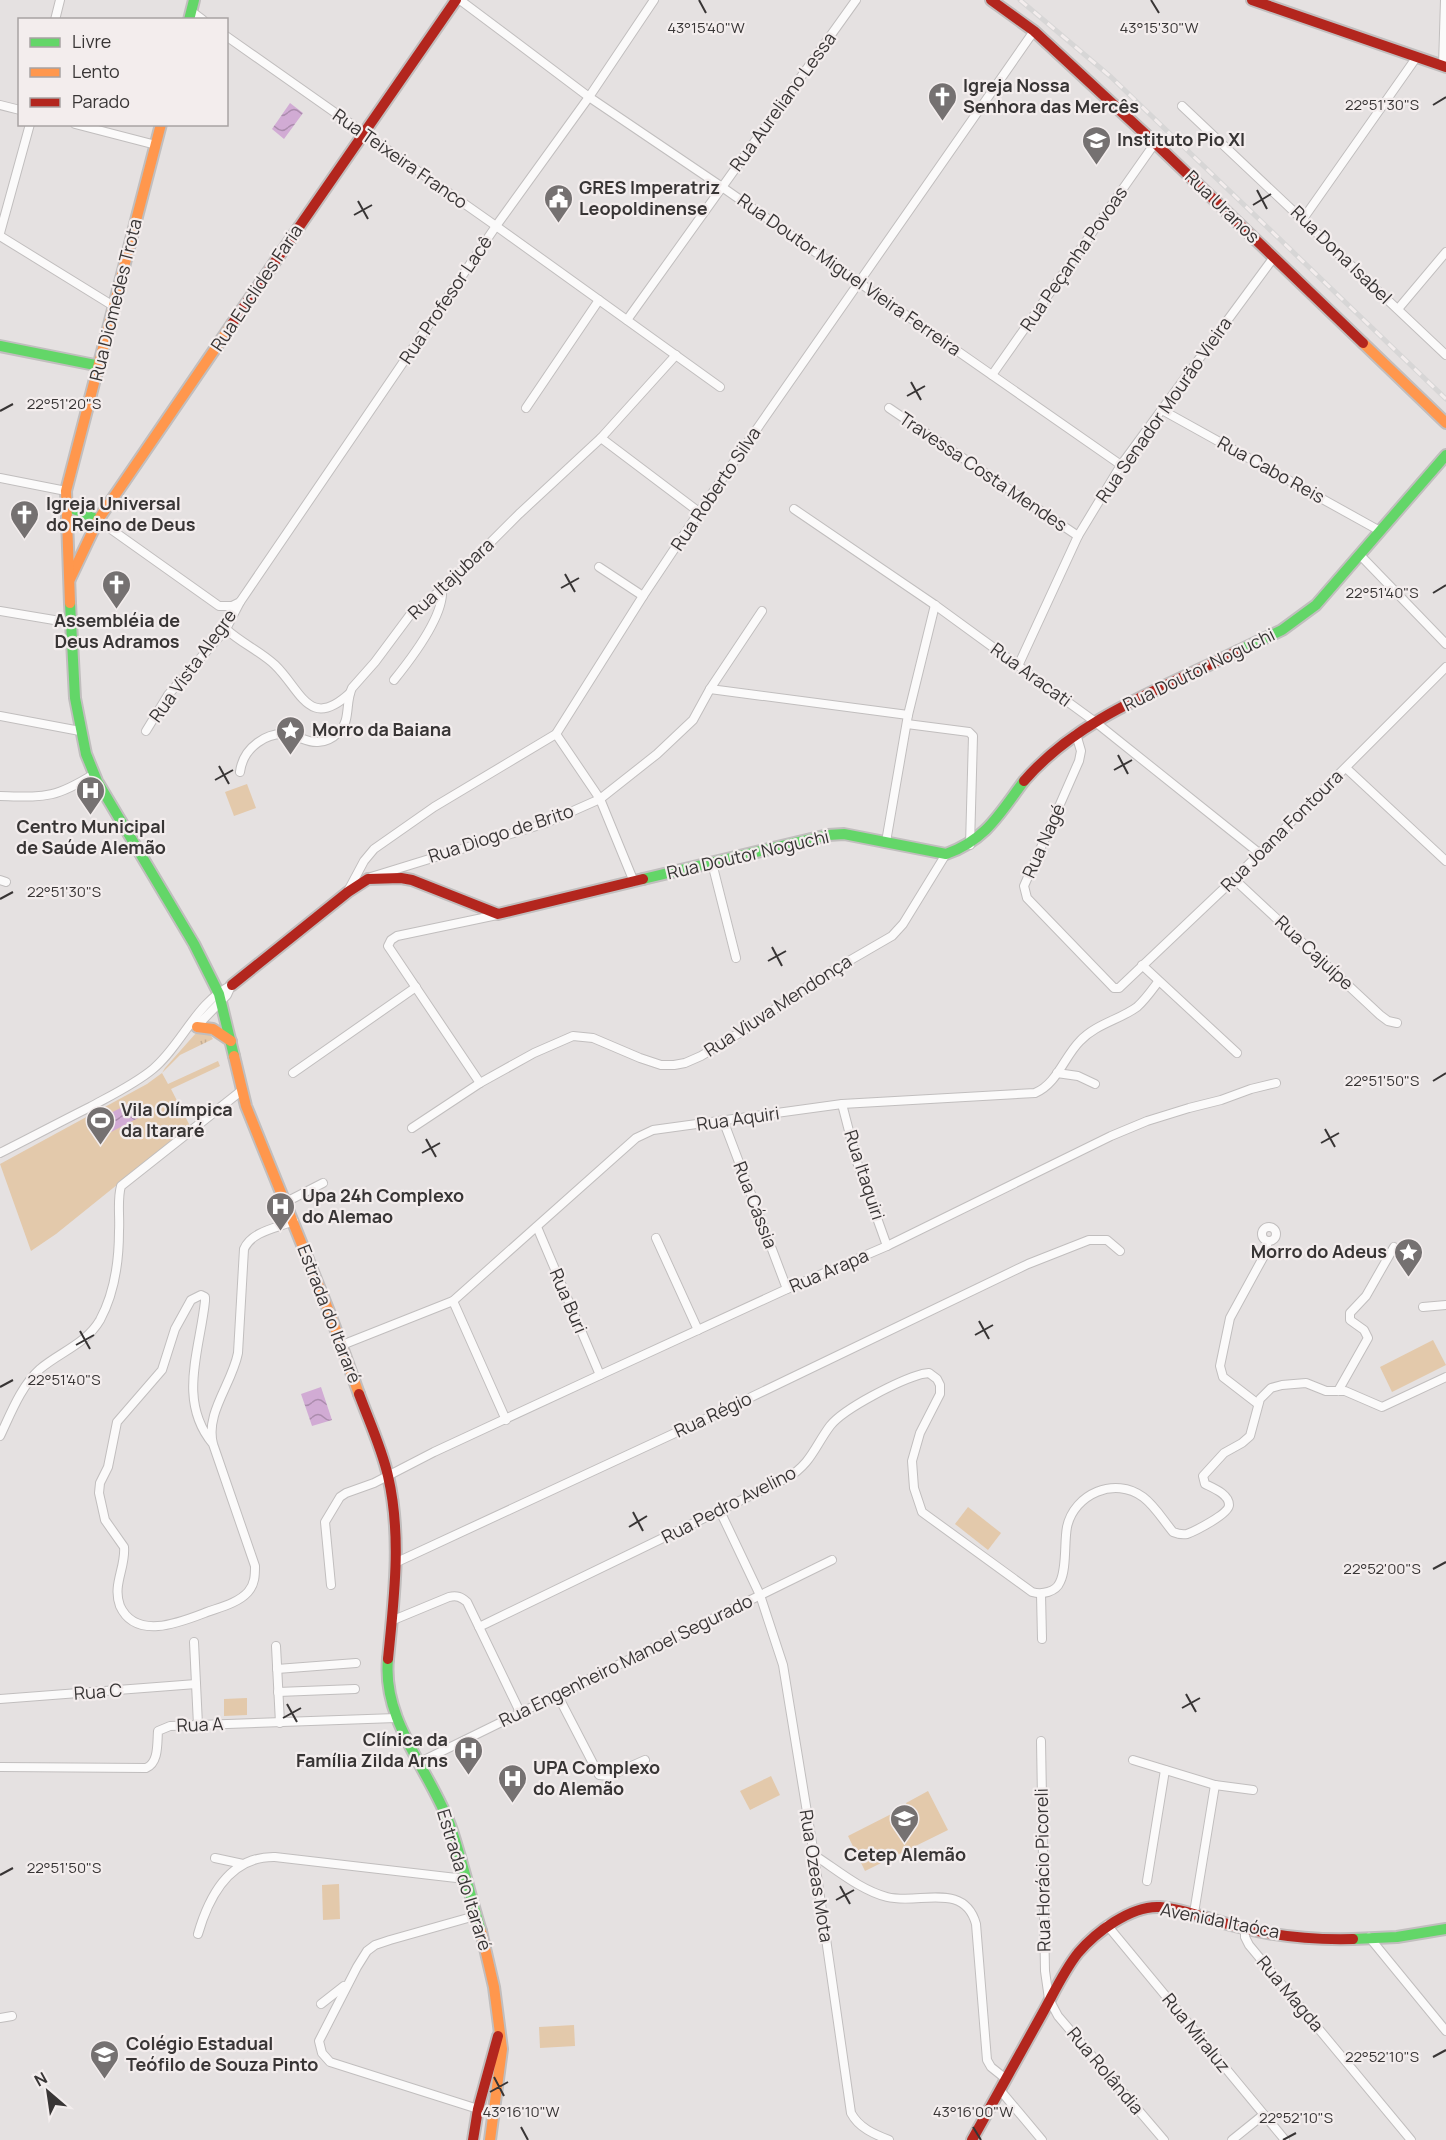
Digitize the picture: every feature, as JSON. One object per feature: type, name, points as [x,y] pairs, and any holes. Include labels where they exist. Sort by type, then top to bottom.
[{"type":"main road","name":"Rua Euclides Faria","points":[[68,583],[98,520],[363,133],[458,0]]},
{"type":"main road","name":"Rua Uranos","points":[[991,0],[1034,31],[1155,143],[1446,423]]},
{"type":"main road","points":[[1252,0],[1445,67]]},
{"type":"main road","name":"Rua Diomedes Trota","points":[[68,583],[66,491],[161,126]]},
{"type":"main road","points":[[0,346],[100,366]]},
{"type":"main road","name":"Rua Doutor Noguchi","points":[[498,914],[828,835],[844,834],[946,854],[970,846],[984,834],[1005,809],[1035,768],[1054,750],[1094,721],[1282,630],[1298,620],[1334,586],[1446,455]]},
{"type":"main road","points":[[65,505],[98,520]]},
{"type":"main road","name":"Estrada do Itararé","points":[[68,583],[75,698],[86,754],[94,774],[194,944],[220,997],[242,1091],[263,1151],[294,1221],[342,1345],[388,1475],[394,1512],[397,1562],[387,1670],[389,1697],[396,1718],[448,1820],[487,1953],[494,1987],[501,2059],[490,2140]]},
{"type":"main road","points":[[232,985],[348,892],[368,879],[391,877],[412,880],[498,914]]},
{"type":"main road","points":[[197,1027],[213,1029],[231,1041]]},
{"type":"main road","name":"Avenida Itaóca","points":[[972,2140],[1049,1999],[1082,1948],[1107,1925],[1131,1914],[1155,1907],[1194,1912],[1245,1929],[1305,1936],[1369,1937],[1446,1929]]},
{"type":"main road","name":"Estrada do Itararé","points":[[473,2140],[478,2109],[499,2032]]},
{"type":"street","points":[[56,18],[60,0]]},
{"type":"street","name":"Rua Doutor Miguel Vieira Ferreira","points":[[458,0],[589,96],[1121,465]]},
{"type":"street","name":"Rua Profesor Lacê","points":[[240,602],[496,226],[654,0]]},
{"type":"street","name":"Rua Aureliano Lessa","points":[[627,320],[856,0]]},
{"type":"street","points":[[1444,0],[1445,67]]},
{"type":"street","name":"Rua Roberto Silva","points":[[348,892],[360,868],[374,849],[434,807],[556,734],[699,512],[1034,31]]},
{"type":"street","name":"Rua Teixeira Franco","points":[[228,37],[720,387]]},
{"type":"street","points":[[1303,219],[1416,58]]},
{"type":"street","points":[[0,105],[18,110]]},
{"type":"street","name":"Rua Dona Isabel","points":[[1182,106],[1446,356]]},
{"type":"street","points":[[29,126],[0,234],[115,307]]},
{"type":"street","points":[[83,126],[156,145]]},
{"type":"street","name":"Rua Peçanha Povoas","points":[[992,375],[1155,143]]},
{"type":"street","points":[[1398,309],[1446,252]]},
{"type":"street","name":"Rua Senador Mourão Vieira","points":[[1018,666],[1078,536],[1121,465],[1274,257]]},
{"type":"street","points":[[526,408],[599,300]]},
{"type":"street","name":"Rua Itajubara","points":[[240,772],[248,751],[265,739],[283,734],[321,742],[336,735],[342,729],[346,719],[350,693],[410,615],[442,590],[601,438],[676,355]]},
{"type":"street","name":"Travessa Costa Mendes","points":[[889,408],[1078,536]]},
{"type":"street","name":"Rua Cabo Reis","points":[[1162,410],[1380,531]]},
{"type":"street","points":[[601,438],[699,512]]},
{"type":"street","points":[[0,478],[66,491]]},
{"type":"street","name":"Rua Aracati","points":[[794,509],[935,604],[1094,721],[1259,853]]},
{"type":"street","points":[[98,520],[219,606],[232,606],[240,602]]},
{"type":"street","points":[[1360,555],[1446,644]]},
{"type":"street","points":[[599,567],[643,596]]},
{"type":"street","points":[[394,680],[415,652],[437,614],[443,600],[442,590]]},
{"type":"street","name":"Rua Vista Alegre","points":[[146,731],[162,705],[226,629],[240,602]]},
{"type":"street","points":[[886,842],[908,715],[935,604]]},
{"type":"street","points":[[0,611],[72,623]]},
{"type":"street","name":"Rua Diogo de Brito","points":[[368,879],[387,871],[546,823],[600,798],[638,771],[680,733],[697,713],[762,611]]},
{"type":"street","points":[[226,629],[274,664],[309,705],[318,709],[327,708],[340,702],[350,693]]},
{"type":"street","name":"Rua Joana Fontoura","points":[[1114,988],[1119,988],[1234,879],[1446,667]]},
{"type":"street","points":[[710,690],[908,715]]},
{"type":"street","points":[[162,705],[171,711]]},
{"type":"street","points":[[0,716],[80,731]]},
{"type":"street","points":[[907,724],[969,732],[973,736],[970,846]]},
{"type":"street","points":[[556,734],[600,798],[634,882]]},
{"type":"street","name":"Rua Nagé","points":[[1076,734],[1081,752],[1079,761],[1024,886],[1024,891],[1027,898],[1114,988]]},
{"type":"street","points":[[1346,768],[1446,861]]},
{"type":"street","points":[[0,796],[42,797],[59,794],[94,774]]},
{"type":"street","name":"Rua Viuva Mendonça","points":[[412,1128],[480,1083],[534,1053],[573,1036],[593,1038],[662,1065],[685,1063],[701,1056],[752,1026],[832,970],[892,936],[903,924],[946,854]]},
{"type":"street","points":[[712,863],[736,958]]},
{"type":"street","name":"Rua Cajuípe","points":[[1234,879],[1380,1015],[1388,1021],[1397,1023]]},
{"type":"street","points":[[480,1083],[388,946],[397,936],[498,914]]},
{"type":"street","points":[[1142,965],[1237,1053]]},
{"type":"street","name":"Rua Aquiri","points":[[342,1345],[453,1301],[636,1138],[653,1130],[842,1104],[1035,1093],[1048,1086],[1067,1056],[1082,1038],[1099,1026],[1135,1008],[1158,982]]},
{"type":"street","points":[[0,1153],[134,1082],[159,1064],[184,1032],[232,985]]},
{"type":"street","points":[[293,1073],[416,987]]},
{"type":"street","points":[[184,1032],[197,1027],[220,997]]},
{"type":"street","points":[[1057,1073],[1078,1076],[1095,1084]]},
{"type":"street","name":"Rua Arapa","points":[[331,1585],[325,1528],[328,1514],[343,1495],[374,1483],[787,1289],[887,1246],[1111,1136],[1147,1121],[1276,1083]]},
{"type":"street","points":[[0,1436],[16,1403],[35,1374],[90,1335],[101,1318],[118,1262],[121,1186],[242,1091]]},
{"type":"street","name":"Rua Itaquiri","points":[[842,1104],[857,1162],[887,1246]]},
{"type":"street","name":"Rua Cássia","points":[[723,1120],[787,1289]]},
{"type":"street","points":[[286,1202],[322,1183]]},
{"type":"street","points":[[213,1444],[198,1423],[194,1403],[196,1363],[205,1301],[205,1297],[201,1294],[191,1300],[175,1329],[162,1370],[117,1422],[108,1467],[99,1487],[105,1520],[124,1547],[117,1586],[118,1598],[123,1610],[136,1622],[158,1626],[183,1621],[241,1598],[253,1586],[255,1566],[213,1444],[210,1434],[211,1424],[236,1365],[244,1249],[254,1236],[294,1221]]},
{"type":"street","name":"Rua Buri","points":[[537,1227],[600,1375]]},
{"type":"street","points":[[656,1238],[698,1330]]},
{"type":"street","name":"Rua Régio","points":[[397,1562],[716,1414],[1028,1264],[1089,1240],[1107,1240],[1120,1251]]},
{"type":"street","points":[[1258,1404],[1223,1377],[1220,1366],[1230,1318],[1265,1254],[1268,1241]]},
{"type":"street","points":[[1338,1391],[1368,1338],[1364,1330],[1350,1320],[1350,1313],[1366,1296],[1394,1246]]},
{"type":"street","points":[[453,1301],[506,1420]]},
{"type":"street","points":[[1424,1307],[1446,1305]]},
{"type":"street","name":"Rua Pedro Avelino","points":[[479,1627],[800,1470],[840,1415],[916,1375],[929,1373],[937,1379],[940,1394],[922,1427],[912,1461],[914,1488],[922,1512],[1032,1592],[1041,1594]]},
{"type":"street","points":[[1042,1640],[1041,1594],[1056,1587],[1061,1580],[1070,1519],[1078,1504],[1093,1494],[1111,1487],[1132,1490],[1151,1504],[1173,1532],[1189,1533],[1228,1510],[1226,1497],[1205,1484],[1203,1476],[1224,1453],[1250,1436],[1258,1404],[1266,1392],[1282,1385],[1306,1383],[1326,1390],[1346,1391],[1382,1407],[1446,1377]]},
{"type":"street","name":"Rua Ozeas Mota","points":[[720,1511],[760,1595],[783,1665],[814,1855],[851,2113],[869,2132],[889,2140]]},
{"type":"street","name":"Rua Engenheiro Manoel Segurado","points":[[420,1762],[832,1560]]},
{"type":"street","points":[[391,1621],[449,1597],[457,1596],[467,1602],[520,1712]]},
{"type":"street","points":[[194,1642],[198,1725]]},
{"type":"street","points":[[276,1646],[280,1722]]},
{"type":"street","points":[[277,1669],[356,1663]]},
{"type":"street","name":"Rua C","points":[[0,1699],[196,1684]]},
{"type":"street","points":[[278,1692],[355,1689]]},
{"type":"street","points":[[557,1694],[599,1775],[609,1776],[645,1760]]},
{"type":"street","name":"Rua A","points":[[0,1767],[146,1768],[155,1761],[158,1731],[170,1726],[396,1718]]},
{"type":"street","name":"Rua Horácio Picoreli","points":[[1041,1741],[1045,1971],[1049,1999]]},
{"type":"street","points":[[1133,1760],[1215,1785],[1253,1791]]},
{"type":"street","points":[[1148,1881],[1165,1770]]},
{"type":"street","points":[[1194,1912],[1215,1785]]},
{"type":"street","points":[[814,1855],[863,1887],[887,1897],[910,1899],[949,1897],[960,1901],[969,1909],[976,1924],[987,2060],[991,2067],[1006,2079]]},
{"type":"street","points":[[198,1934],[217,1888],[225,1878],[243,1864],[254,1859],[275,1857],[465,1879]]},
{"type":"street","points":[[215,1858],[243,1864]]},
{"type":"street","points":[[475,1916],[375,1945],[364,1955],[319,2041],[322,2053],[327,2060],[478,2109]]},
{"type":"street","name":"Rua Miraluz","points":[[1107,1925],[1285,2140]]},
{"type":"street","name":"Rua Magda","points":[[1245,1929],[1245,1937],[1249,1945],[1411,2140]]},
{"type":"street","points":[[1369,1937],[1446,2031]]},
{"type":"street","points":[[321,2004],[348,1983]]},
{"type":"street","name":"Rua Rolândia","points":[[1049,1999],[1058,2016],[1164,2140]]},
{"type":"street","points":[[0,2018],[12,2016]]},
{"type":"street","points":[[1000,2090],[1042,2140]]},
{"type":"street","points":[[1232,2140],[1263,2115]]},
{"type":"green space","points":[[247,784],[256,808],[234,816],[225,792]]},
{"type":"green space","points":[[196,1033],[210,1034],[213,1039],[180,1055],[162,1073],[165,1068]]},
{"type":"green space","name":"Vila Olímpica da Itararé","points":[[218,1061],[220,1066],[171,1089],[190,1126],[56,1234],[31,1251],[0,1164],[147,1084],[162,1073],[168,1084]]},
{"type":"green space","points":[[1433,1340],[1446,1365],[1392,1392],[1380,1367]]},
{"type":"green space","points":[[968,1507],[1001,1533],[988,1550],[955,1524]]},
{"type":"green space","points":[[247,1698],[247,1715],[224,1716],[224,1699]]},
{"type":"green space","points":[[771,1776],[780,1795],[750,1810],[740,1791]]},
{"type":"green space","points":[[928,1791],[948,1830],[865,1871],[848,1836],[907,1806],[906,1803]]},
{"type":"green space","points":[[339,1884],[340,1919],[323,1920],[322,1885]]},
{"type":"green space","points":[[574,2025],[575,2046],[540,2048],[539,2027]]},
{"type":"water","points":[[290,103],[303,113],[284,139],[272,129]]},
{"type":"water","points":[[134,1101],[142,1116],[111,1132],[103,1117]]},
{"type":"water","points":[[321,1387],[332,1420],[312,1426],[301,1394]]},
{"type":"railway","points":[[1020,0],[1111,77],[1446,399]]},
{"type":"traffic: fast","points":[[190,18],[194,0]]},
{"type":"traffic: fast","points":[[0,346],[100,366]]},
{"type":"traffic: fast","points":[[1238,651],[1282,630],[1316,605],[1446,455]]},
{"type":"traffic: fast","points":[[65,505],[98,520]]},
{"type":"traffic: fast","points":[[70,603],[75,698],[86,754],[97,781],[194,944],[219,994],[234,1056]]},
{"type":"traffic: fast","points":[[643,879],[828,835],[844,834],[946,854],[960,848],[982,833],[1024,781]]},
{"type":"traffic: fast","points":[[388,1659],[388,1682],[399,1724],[450,1825],[481,1931]]},
{"type":"traffic: fast","points":[[1353,1939],[1397,1937],[1446,1929]]},
{"type":"traffic: slow","points":[[70,603],[66,491],[160,126]]},
{"type":"traffic: slow","points":[[70,579],[98,520],[232,324]]},
{"type":"traffic: slow","points":[[1363,343],[1446,423]]},
{"type":"traffic: slow","points":[[197,1027],[213,1029],[231,1041]]},
{"type":"traffic: slow","points":[[234,1056],[246,1106],[330,1314],[359,1394]]},
{"type":"traffic: slow","points":[[481,1931],[494,1987],[502,2049],[490,2140]]},
{"type":"traffic: jam","points":[[232,324],[456,0]]},
{"type":"traffic: jam","points":[[991,0],[1034,31],[1155,143],[1363,343]]},
{"type":"traffic: jam","points":[[1252,0],[1446,67]]},
{"type":"traffic: jam","points":[[1024,781],[1046,759],[1096,721],[1238,651]]},
{"type":"traffic: jam","points":[[232,985],[348,892],[368,879],[412,880],[498,914],[643,879]]},
{"type":"traffic: jam","points":[[359,1394],[388,1476],[395,1522],[396,1568],[388,1659]]},
{"type":"traffic: jam","points":[[972,2140],[1073,1960],[1094,1937],[1126,1915],[1160,1907],[1279,1935],[1353,1939]]},
{"type":"traffic: jam","points":[[473,2140],[478,2109],[498,2036]]},
{"type":"place","name":"Igreja Nossa Senhora das Mercês","points":[[942,122]]},
{"type":"place","name":"Instituto Pio XI","points":[[1096,166]]},
{"type":"place","name":"GRES Imperatriz Leopoldinense","points":[[558,224]]},
{"type":"place","name":"Igreja Universal do Reino de Deus","points":[[25,540]]},
{"type":"place","name":"Assembléia de Deus Adramos","points":[[117,610]]},
{"type":"place","name":"Morro da Baiana","points":[[291,756]]},
{"type":"place","name":"Centro Municipal de Saúde Alemão","points":[[91,816]]},
{"type":"place","name":"Vila Olímpica da Itararé","points":[[100,1146]]},
{"type":"place","name":"Upa 24h Complexo do Alemao","points":[[281,1232]]},
{"type":"place","name":"Morro do Adeus","points":[[1408,1278]]},
{"type":"place","name":"Clínica da Família Zilda Arns","points":[[469,1776]]},
{"type":"place","name":"UPA Complexo do Alemão","points":[[512,1804]]},
{"type":"place","name":"Cetep Alemão","points":[[905,1844]]},
{"type":"place","name":"Colégio Estadual Teófilo de Souza Pinto","points":[[105,2080]]}]
